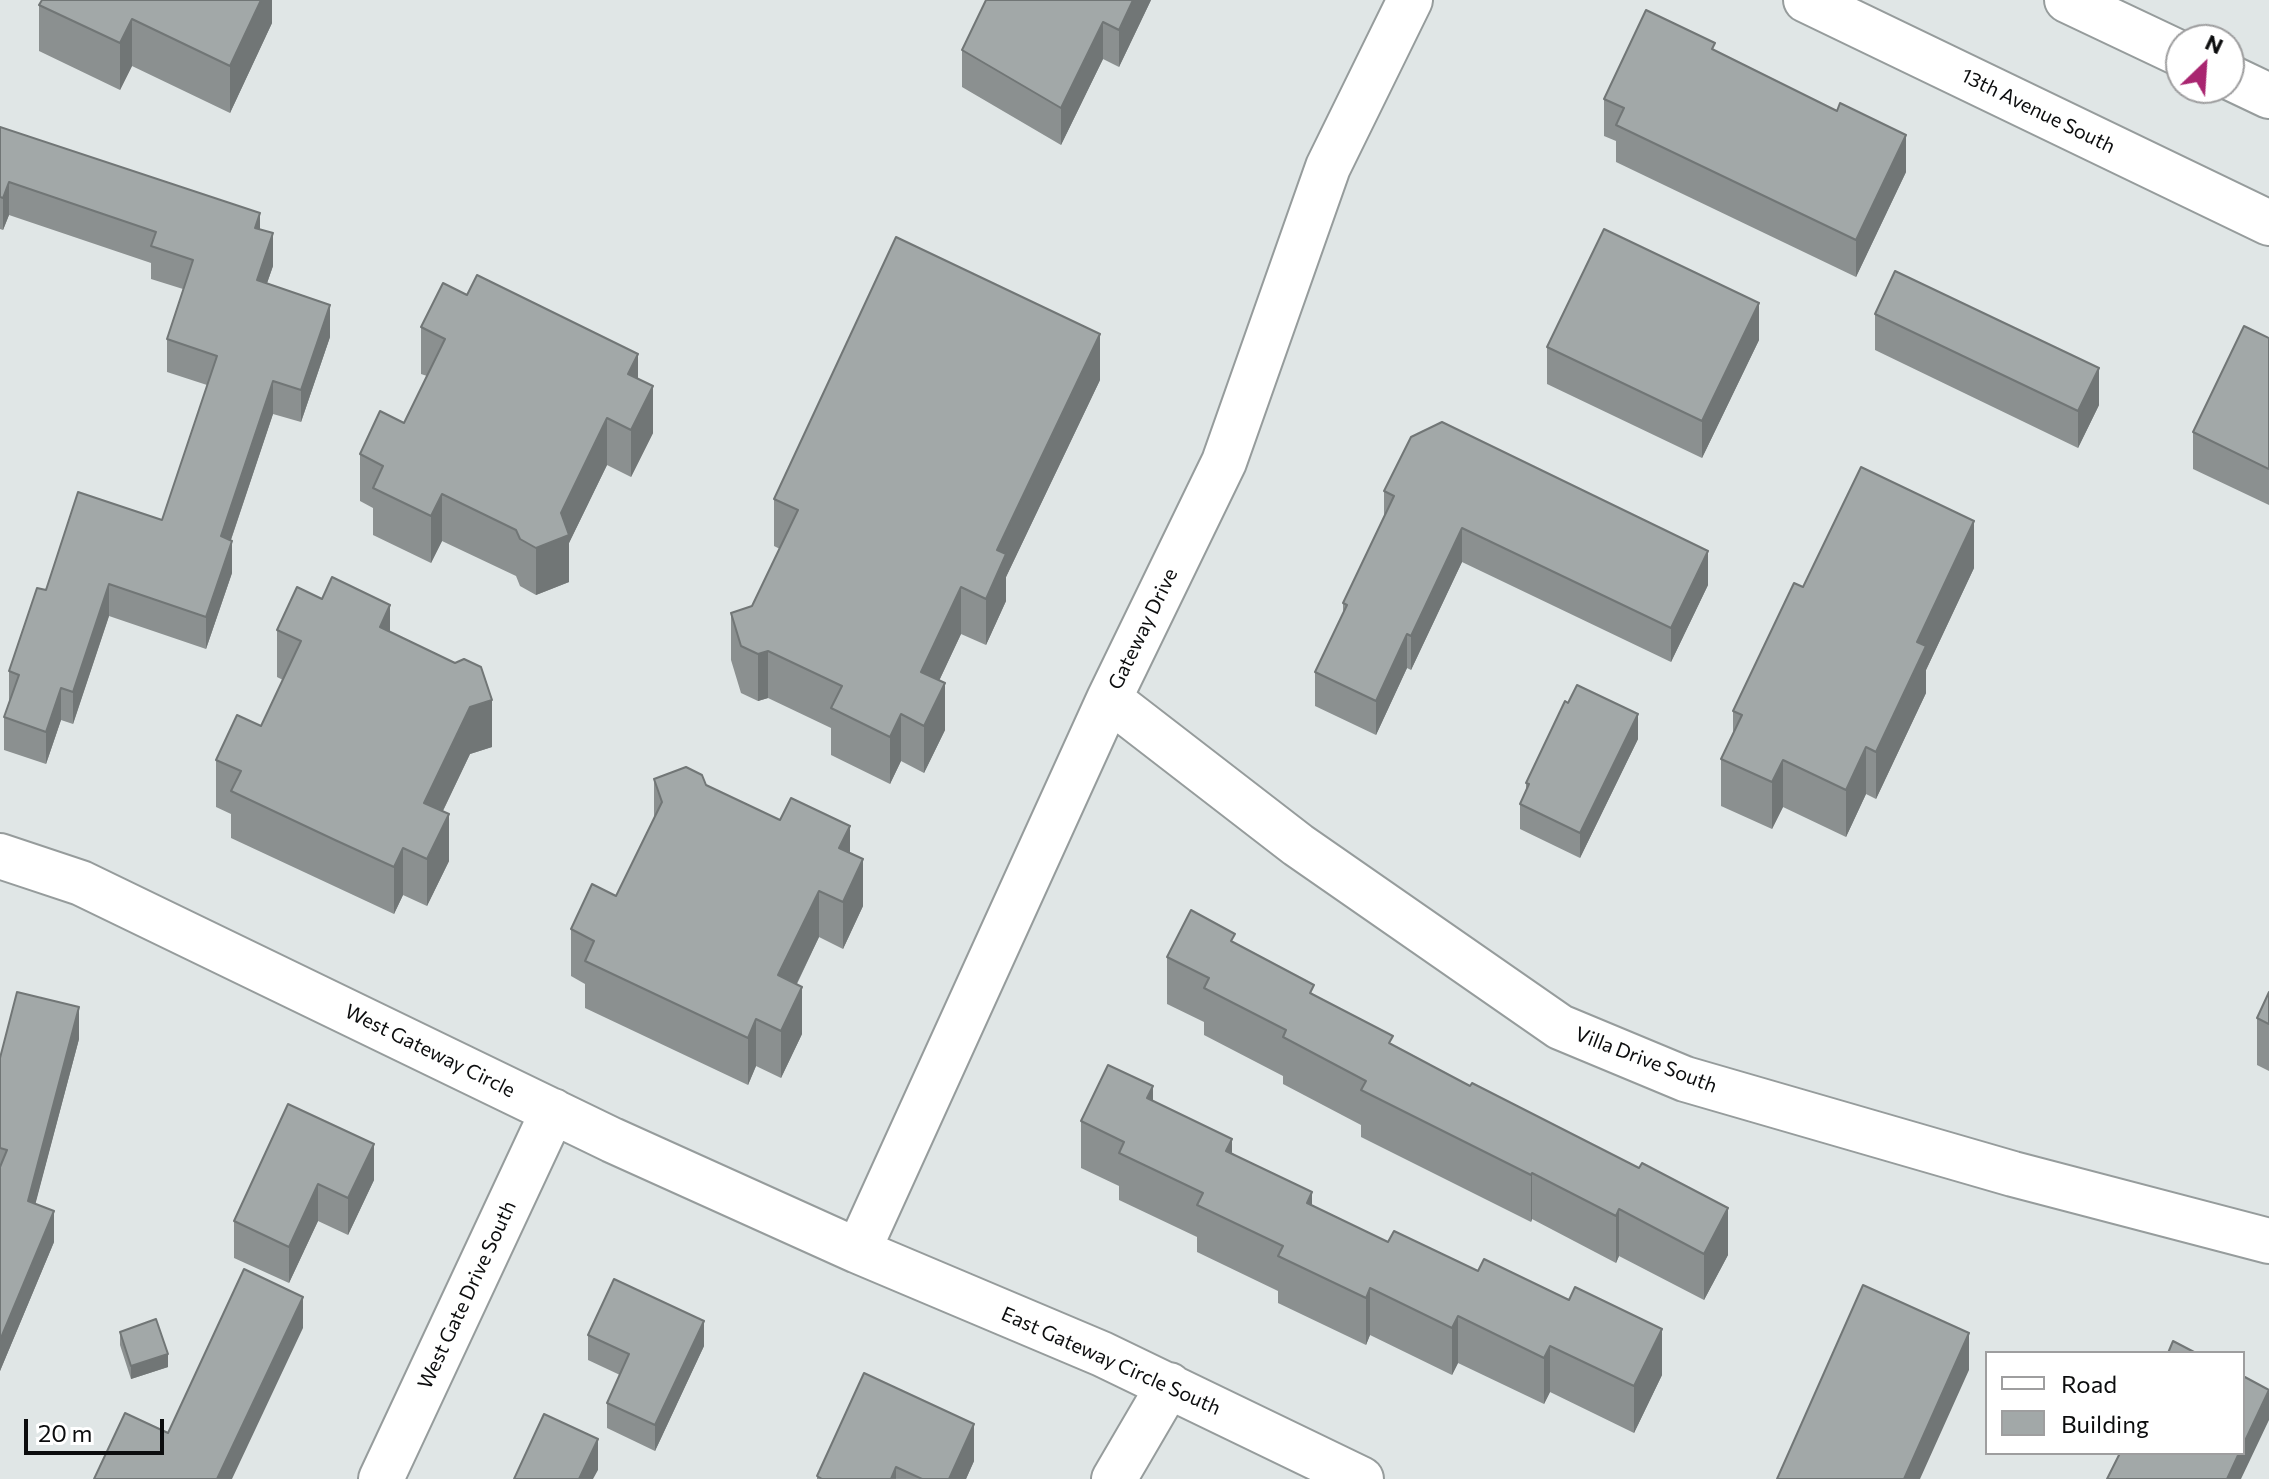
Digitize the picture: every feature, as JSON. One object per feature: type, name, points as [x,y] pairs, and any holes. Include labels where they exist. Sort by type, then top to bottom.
[{"type":"street","name":"Gateway Drive","points":[[858,1251],[1109,699],[1224,462],[1328,167],[1410,0]]},
{"type":"street","name":"13th Avenue South","points":[[1806,0],[2269,223]]},
{"type":"street","points":[[2067,0],[2165,46]]},
{"type":"street","points":[[2245,85],[2269,96]]},
{"type":"street","name":"Villa Drive South","points":[[1109,699],[1298,845],[1560,1027],[1685,1079],[2013,1174],[2269,1241]]},
{"type":"street","name":"West Gateway Circle","points":[[0,856],[81,883],[612,1140],[858,1251]]},
{"type":"street","name":"West Gate Drive South","points":[[381,1479],[553,1111]]},
{"type":"street","name":"East Gateway Circle South","points":[[858,1251],[1102,1354],[1361,1479]]},
{"type":"street","points":[[1114,1479],[1169,1385]]},
{"type":"building","points":[[42,0],[261,0],[230,66],[132,19],[120,43],[39,5]]},
{"type":"building","points":[[986,0],[1133,0],[1119,30],[1103,22],[1061,108],[962,50]]},
{"type":"building","points":[[1646,10],[1715,43],[1712,49],[1837,111],[1840,103],[1906,135],[1856,240],[1616,125],[1624,108],[1604,99]]},
{"type":"building","points":[[0,127],[260,213],[255,228],[273,233],[257,280],[330,305],[301,390],[273,381],[221,536],[232,541],[206,617],[109,584],[73,692],[61,688],[46,732],[4,717],[19,675],[9,671],[37,588],[46,590],[78,492],[162,520],[217,356],[167,339],[193,260],[151,246],[156,232],[9,182],[3,198],[0,197]]},
{"type":"building","points":[[1604,229],[1759,303],[1702,421],[1547,347]]},
{"type":"building","points":[[896,237],[1100,334],[997,550],[1006,554],[986,599],[961,587],[921,672],[945,683],[924,726],[901,714],[890,737],[831,708],[842,686],[768,651],[758,654],[741,646],[731,613],[752,606],[798,510],[774,499]]},
{"type":"building","points":[[1895,271],[2099,368],[2078,411],[1875,314]]},
{"type":"building","points":[[477,275],[638,354],[628,374],[653,386],[631,430],[607,418],[561,513],[569,535],[536,548],[520,539],[516,530],[442,494],[431,516],[373,488],[383,466],[360,454],[380,411],[404,423],[445,339],[421,327],[443,283],[467,295]]},
{"type":"building","points":[[2244,326],[2269,338],[2269,469],[2193,432]]},
{"type":"building","points":[[1442,422],[1708,551],[1671,628],[1462,528],[1411,636],[1407,634],[1376,701],[1315,672],[1347,605],[1343,603],[1394,496],[1384,491],[1411,437]]},
{"type":"building","points":[[1861,467],[1974,521],[1917,642],[1926,646],[1876,752],[1866,747],[1846,790],[1783,760],[1772,782],[1721,759],[1742,715],[1733,711],[1794,583],[1803,587]]},
{"type":"building","points":[[332,577],[390,605],[380,627],[455,663],[464,659],[481,667],[492,700],[470,707],[424,803],[449,814],[427,859],[403,848],[394,867],[335,840],[231,791],[241,771],[216,760],[237,715],[261,726],[301,641],[277,630],[297,587],[322,599]]},
{"type":"building","points":[[1577,685],[1638,714],[1580,833],[1520,804],[1529,784],[1526,783],[1565,701],[1568,703]]},
{"type":"building","points":[[686,767],[702,775],[706,785],[780,820],[791,798],[850,826],[839,848],[863,859],[843,902],[819,891],[778,975],[802,987],[781,1031],[756,1019],[748,1038],[585,961],[594,941],[571,929],[592,884],[616,896],[662,802],[654,779]]},
{"type":"building","points":[[1191,910],[1235,934],[1231,941],[1314,985],[1310,993],[1393,1036],[1389,1043],[1470,1086],[1472,1083],[1639,1168],[1642,1163],[1728,1208],[1704,1254],[1619,1209],[1616,1216],[1361,1090],[1366,1081],[1283,1037],[1286,1030],[1204,988],[1209,978],[1167,957]]},
{"type":"building","points":[[17,992],[79,1007],[28,1201],[54,1211],[0,1340],[0,1167],[7,1150],[0,1148],[0,1058]]},
{"type":"building","points":[[2269,992],[2269,1024],[2257,1018]]},
{"type":"building","points":[[1108,1065],[1153,1086],[1147,1098],[1232,1139],[1226,1151],[1312,1192],[1307,1203],[1388,1242],[1394,1231],[1478,1271],[1484,1259],[1569,1300],[1575,1287],[1662,1329],[1634,1386],[1550,1346],[1544,1358],[1458,1316],[1452,1328],[1370,1288],[1366,1298],[1278,1256],[1283,1246],[1197,1205],[1203,1193],[1119,1153],[1124,1142],[1081,1121]]},
{"type":"building","points":[[288,1104],[374,1144],[348,1198],[318,1184],[289,1247],[234,1221]]},
{"type":"building","points":[[244,1269],[303,1297],[217,1479],[94,1479],[125,1413],[168,1433]]},
{"type":"building","points":[[614,1279],[704,1321],[655,1425],[607,1403],[629,1354],[588,1335]]},
{"type":"building","points":[[1863,1285],[1969,1333],[1904,1479],[1777,1479]]},
{"type":"building","points":[[156,1319],[168,1354],[131,1366],[120,1332]]},
{"type":"building","points":[[2173,1341],[2192,1351],[2169,1351]]},
{"type":"building","points":[[864,1373],[974,1424],[949,1479],[922,1479],[896,1467],[891,1479],[822,1479],[817,1476]]},
{"type":"building","points":[[2245,1377],[2269,1390],[2245,1441]]},
{"type":"building","points":[[544,1414],[598,1439],[579,1479],[514,1479]]},
{"type":"building","points":[[2119,1455],[2238,1455],[2227,1479],[2107,1479]]}]
